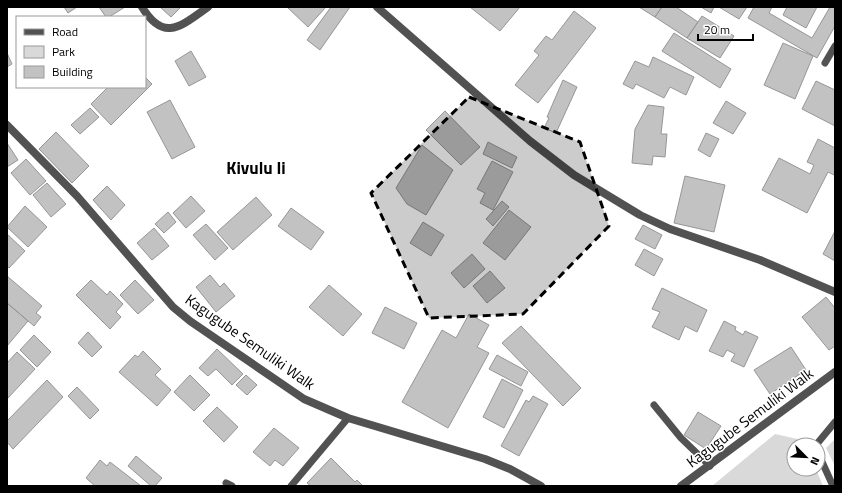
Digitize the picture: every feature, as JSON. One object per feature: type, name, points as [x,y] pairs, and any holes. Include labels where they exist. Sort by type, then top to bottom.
[{"type":"street","points":[[142,7],[154,24],[164,29],[178,27],[208,7]]},
{"type":"street","points":[[377,7],[530,141],[574,175],[640,215],[670,229],[760,260],[835,292]]},
{"type":"street","name":"Kagugube Semuliki Walk","points":[[7,125],[77,196],[173,307],[190,321],[304,399],[348,418],[485,459],[510,468],[541,486]]},
{"type":"street","name":"Kagugube Semuliki Walk","points":[[681,486],[835,372]]},
{"type":"lane","points":[[825,63],[835,46]]},
{"type":"lane","points":[[654,405],[681,438],[710,466]]},
{"type":"lane","points":[[291,486],[348,418]]},
{"type":"lane","points":[[823,437],[835,422]]},
{"type":"lane","points":[[826,471],[833,486]]},
{"type":"highlighted area","points":[[469,97],[580,142],[609,226],[523,314],[429,318],[371,193]]},
{"type":"green space","points":[[775,434],[788,437],[786,437],[786,477],[819,477],[823,486],[712,486]]},
{"type":"green space","points":[[835,439],[835,466],[826,448]]},
{"type":"building","points":[[64,7],[77,7],[68,13]]},
{"type":"building","points":[[99,7],[125,7],[111,16],[105,16]]},
{"type":"building","points":[[160,7],[181,7],[171,17]]},
{"type":"building","points":[[287,7],[326,7],[308,27]]},
{"type":"building","points":[[331,7],[350,7],[320,50],[307,40]]},
{"type":"building","points":[[470,7],[520,7],[500,31]]},
{"type":"building","points":[[639,7],[662,7],[655,17]]},
{"type":"building","points":[[662,7],[676,7],[698,22],[687,38],[655,17]]},
{"type":"building","points":[[701,7],[714,7],[711,13]]},
{"type":"building","points":[[719,7],[747,7],[739,19]]},
{"type":"building","points":[[754,7],[772,7],[769,13],[812,38],[830,7],[835,7],[835,26],[817,58],[748,18]]},
{"type":"building","points":[[787,7],[817,7],[806,28],[783,15]]},
{"type":"building","points":[[574,11],[596,28],[538,103],[515,85],[539,55],[534,51],[546,36],[552,40]]},
{"type":"building","points":[[702,16],[734,36],[720,58],[687,38]]},
{"type":"building","points":[[674,33],[731,69],[720,88],[662,51]]},
{"type":"building","points":[[783,43],[813,56],[795,99],[764,85]]},
{"type":"building","points":[[191,51],[206,77],[189,86],[175,61]]},
{"type":"building","points":[[7,53],[12,64],[7,67]]},
{"type":"building","points":[[653,57],[694,77],[686,95],[670,87],[664,98],[636,84],[633,89],[623,84],[635,61],[649,67]]},
{"type":"building","points":[[146,78],[152,84],[111,125],[91,104],[107,88],[146,88]]},
{"type":"building","points":[[563,80],[577,87],[556,133],[544,128],[549,118],[547,117]]},
{"type":"building","points":[[816,81],[835,90],[835,126],[802,109]]},
{"type":"building","points":[[170,100],[195,147],[172,159],[147,112]]},
{"type":"building","points":[[726,101],[746,113],[733,134],[713,123]]},
{"type":"building","points":[[648,105],[664,107],[661,134],[667,134],[665,157],[653,156],[652,165],[632,163],[635,129]]},
{"type":"building","points":[[90,108],[99,117],[80,134],[71,125]]},
{"type":"building","points":[[445,111],[480,147],[461,165],[426,130]]},
{"type":"building","points":[[56,132],[89,166],[72,183],[39,149]]},
{"type":"building","points":[[706,133],[719,139],[710,157],[698,150]]},
{"type":"building","points":[[818,139],[835,148],[835,173],[834,175],[828,172],[807,213],[762,190],[779,158],[810,174],[814,165],[807,162]]},
{"type":"building","points":[[488,142],[517,157],[512,168],[483,154]]},
{"type":"building","points":[[7,143],[18,160],[7,167]]},
{"type":"building","points":[[422,145],[453,170],[426,215],[407,204],[396,188]]},
{"type":"building","points":[[26,159],[46,181],[30,195],[11,173]]},
{"type":"building","points":[[492,161],[513,172],[493,210],[480,203],[485,193],[477,189]]},
{"type":"building","points":[[685,176],[725,185],[714,232],[674,223]]},
{"type":"building","points":[[47,183],[66,204],[51,217],[33,195]]},
{"type":"building","points":[[107,186],[125,205],[111,220],[93,200]]},
{"type":"building","points":[[191,196],[205,211],[186,228],[173,213]]},
{"type":"building","points":[[256,197],[272,215],[233,250],[217,232]]},
{"type":"building","points":[[502,201],[509,207],[493,226],[486,219]]},
{"type":"building","points":[[25,206],[47,227],[28,247],[7,227]]},
{"type":"building","points":[[291,208],[324,232],[311,250],[278,226]]},
{"type":"building","points":[[509,210],[531,227],[505,260],[483,243]]},
{"type":"building","points":[[168,212],[176,222],[164,233],[155,224]]},
{"type":"building","points":[[423,222],[444,235],[431,256],[410,243]]},
{"type":"building","points":[[206,224],[228,248],[215,260],[193,235]]},
{"type":"building","points":[[643,225],[662,235],[655,249],[635,239]]},
{"type":"building","points":[[154,228],[169,246],[152,260],[137,243]]},
{"type":"building","points":[[835,231],[835,261],[823,254]]},
{"type":"building","points":[[7,234],[25,251],[9,268],[7,266]]},
{"type":"building","points":[[644,249],[663,259],[654,276],[635,265]]},
{"type":"building","points":[[472,254],[485,269],[464,288],[451,273]]},
{"type":"building","points":[[490,271],[505,288],[487,303],[473,286]]},
{"type":"building","points":[[210,275],[220,287],[224,283],[235,296],[216,312],[196,287]]},
{"type":"building","points":[[7,276],[42,306],[36,313],[41,317],[34,326],[7,303]]},
{"type":"building","points":[[91,280],[107,295],[110,291],[123,304],[116,312],[121,317],[110,329],[76,295]]},
{"type":"building","points":[[135,280],[154,300],[138,314],[120,295]]},
{"type":"building","points":[[329,285],[362,314],[343,336],[309,307]]},
{"type":"building","points":[[662,288],[707,310],[697,332],[685,326],[679,340],[652,327],[660,312],[652,309]]},
{"type":"building","points":[[826,297],[835,308],[835,346],[829,350],[802,317]]},
{"type":"building","points":[[7,303],[28,321],[7,346]]},
{"type":"building","points":[[385,307],[417,323],[404,349],[372,333]]},
{"type":"building","points":[[469,314],[489,325],[477,347],[489,353],[448,428],[402,402],[442,330],[456,338]]},
{"type":"building","points":[[724,321],[736,327],[735,330],[743,335],[745,331],[758,337],[744,367],[731,361],[735,354],[727,350],[723,357],[709,351]]},
{"type":"building","points":[[521,326],[581,388],[563,406],[502,343]]},
{"type":"building","points":[[88,332],[102,347],[92,357],[78,343]]},
{"type":"building","points":[[34,335],[51,352],[37,367],[20,350]]},
{"type":"building","points":[[791,347],[806,370],[770,394],[754,370]]},
{"type":"building","points":[[217,349],[243,374],[232,385],[216,369],[208,376],[199,368]]},
{"type":"building","points":[[143,351],[161,369],[155,375],[171,390],[157,406],[119,372],[135,355],[138,357]]},
{"type":"building","points":[[17,352],[35,369],[7,399],[7,363]]},
{"type":"building","points":[[497,355],[528,372],[521,386],[489,369]]},
{"type":"building","points":[[190,375],[210,395],[194,411],[174,392]]},
{"type":"building","points":[[246,375],[257,385],[247,395],[236,385]]},
{"type":"building","points":[[502,379],[523,390],[504,428],[483,417]]},
{"type":"building","points":[[47,380],[63,397],[13,449],[7,442],[7,421]]},
{"type":"building","points":[[77,387],[99,410],[90,419],[68,396]]},
{"type":"building","points":[[533,396],[548,404],[519,456],[501,446],[526,400],[529,402]]},
{"type":"building","points":[[217,407],[238,427],[224,442],[203,421]]},
{"type":"building","points":[[698,412],[721,426],[706,449],[684,435]]},
{"type":"building","points":[[274,428],[299,448],[283,466],[275,460],[270,466],[253,452]]},
{"type":"building","points":[[136,456],[162,478],[155,486],[151,486],[128,466]]},
{"type":"building","points":[[331,458],[355,482],[357,480],[363,486],[311,486],[307,483]]},
{"type":"building","points":[[100,460],[107,466],[110,462],[141,486],[95,486],[86,478]]},
{"type":"district","name":"Kivulu Ii","points":[[256,168]]}]
